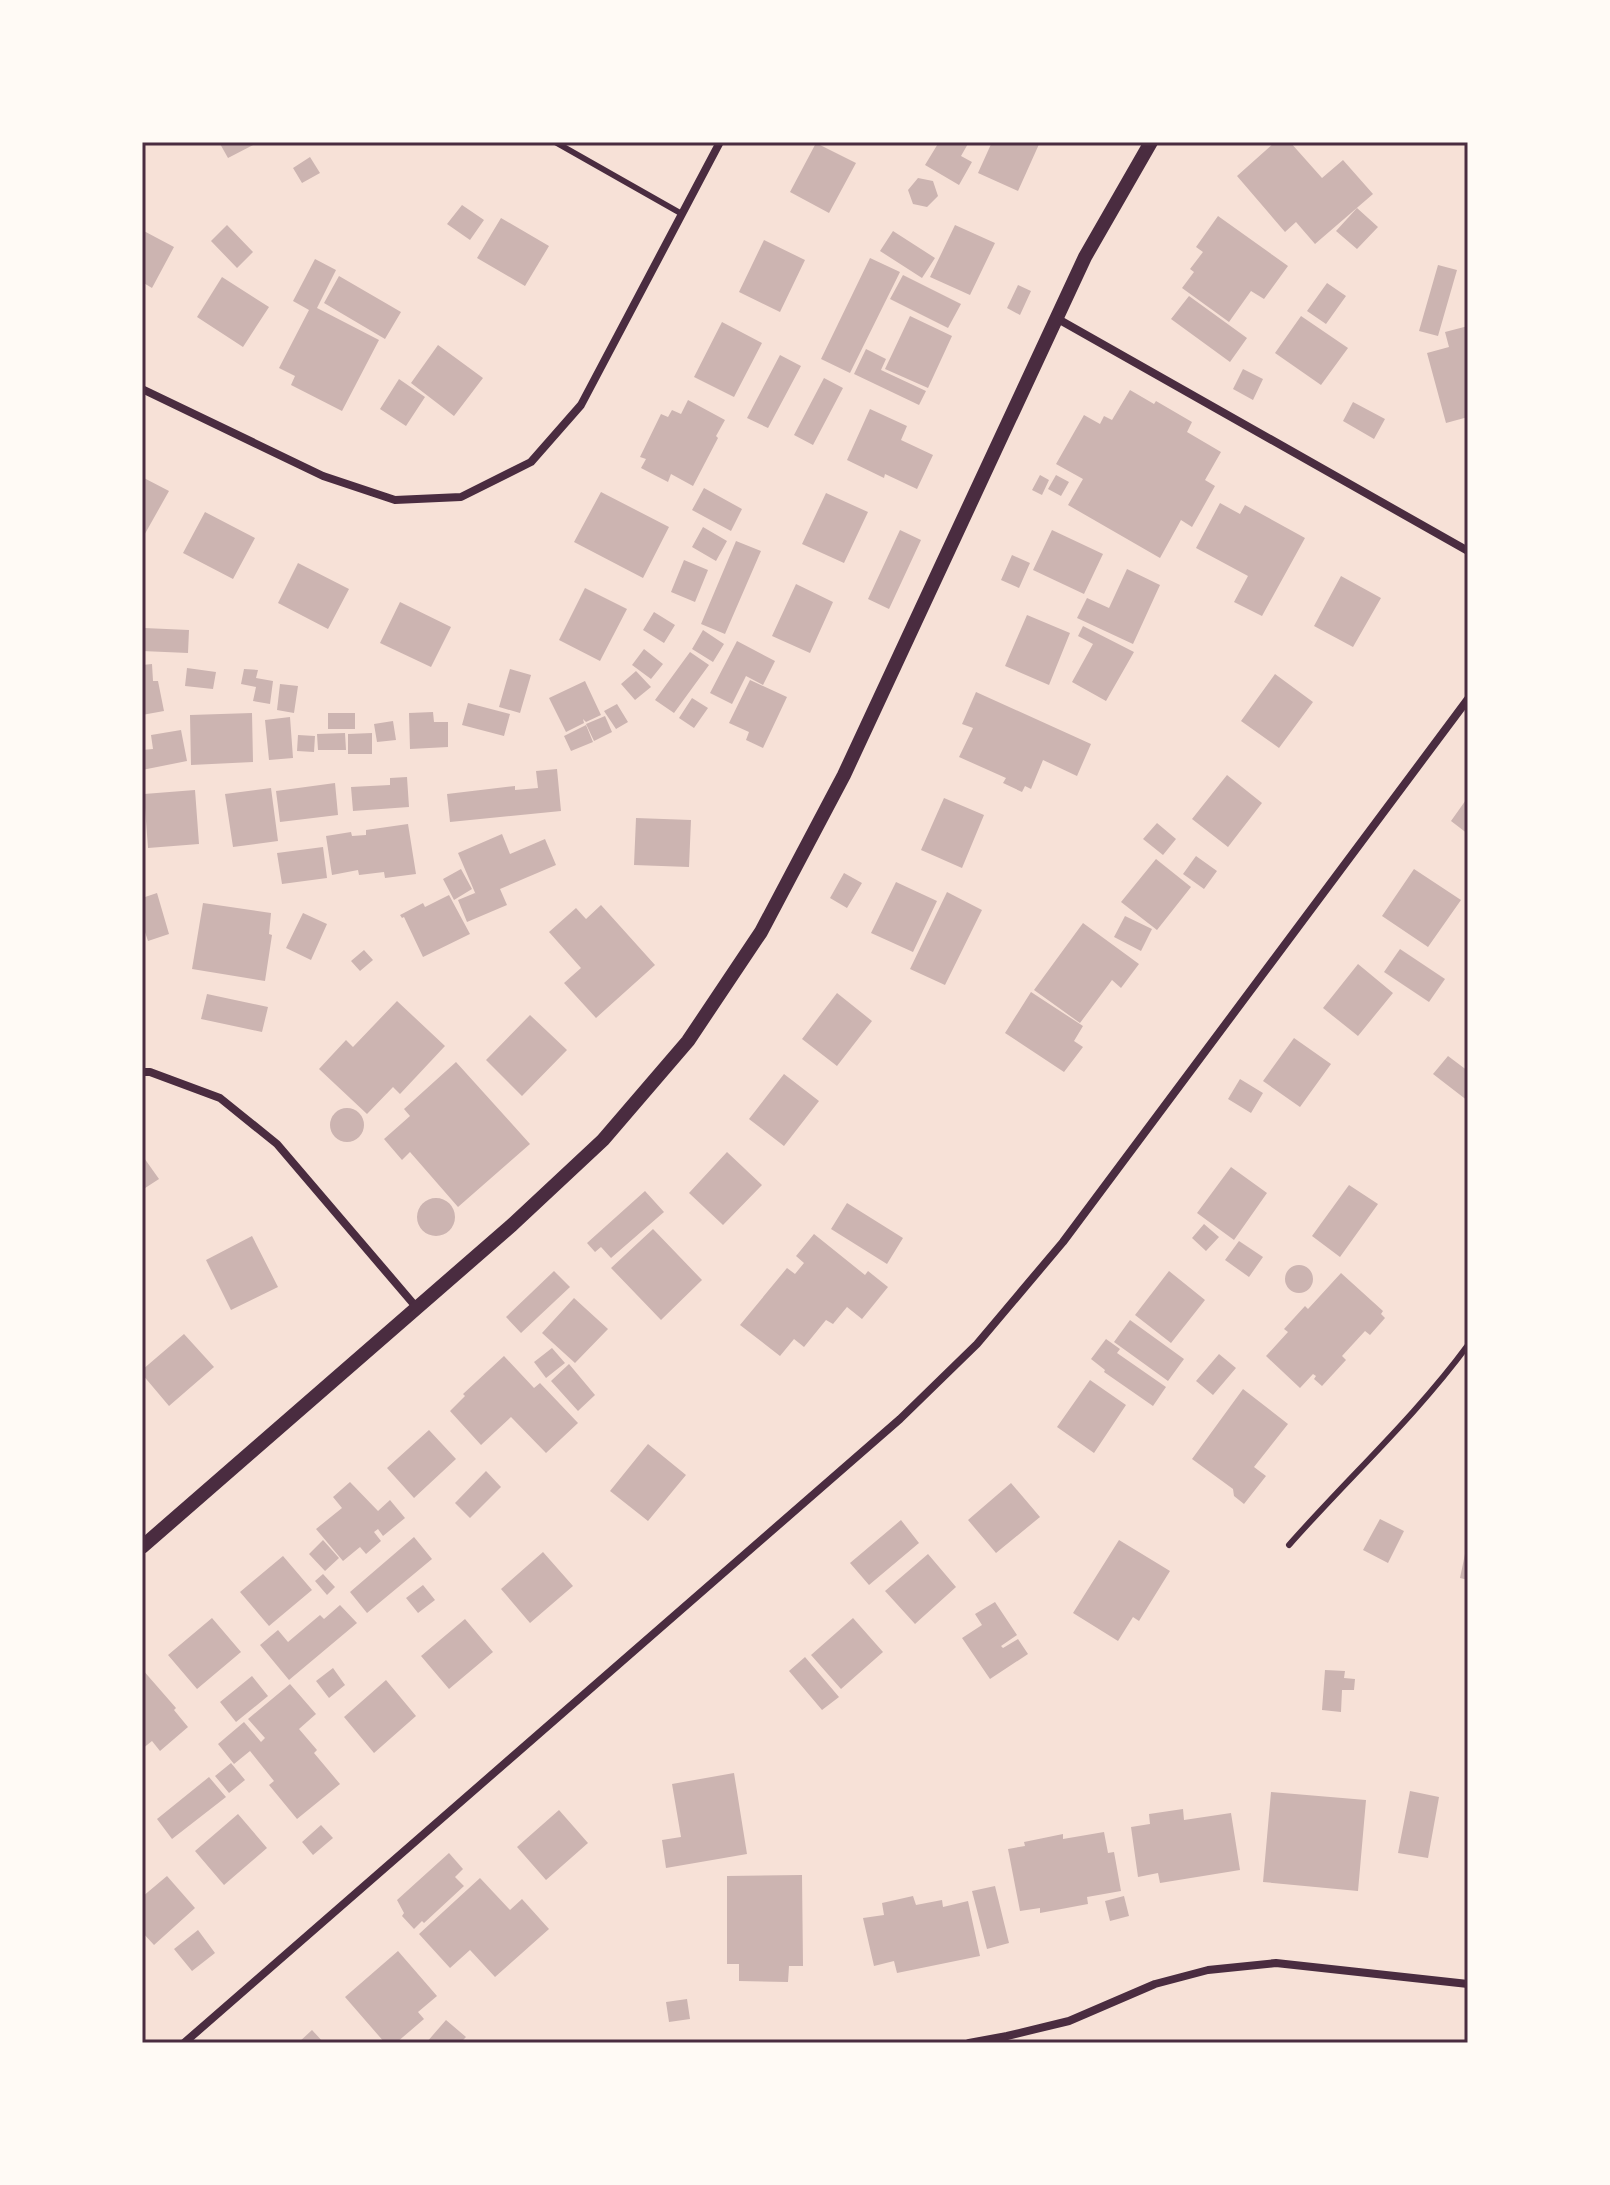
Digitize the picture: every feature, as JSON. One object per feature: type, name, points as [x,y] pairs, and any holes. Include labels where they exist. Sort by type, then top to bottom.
[{"type":"street","points":[[142,389],[323,476],[395,500],[461,497],[531,462],[581,405],[720,142]]},
{"type":"street","points":[[142,1547],[512,1225],[603,1140],[688,1041],[761,932],[844,775],[1085,257],[1151,142]]},
{"type":"street","points":[[1058,319],[1468,551]]},
{"type":"street","points":[[184,2043],[900,1419],[977,1344],[1063,1242],[1468,699]]},
{"type":"street","points":[[142,1072],[150,1072],[220,1098],[277,1144],[417,1308]]},
{"type":"street","points":[[969,2043],[1069,2021],[1155,1984],[1208,1970],[1276,1963],[1468,1984]]},
{"type":"lane","points":[[555,142],[682,214]]},
{"type":"lane","points":[[1289,1545],[1385,1442],[1468,1345]]},
{"type":"building","points":[[219,142],[259,142],[228,158]]},
{"type":"building","points":[[939,142],[969,142],[961,156],[972,162],[959,185],[925,165]]},
{"type":"building","points":[[992,142],[1040,142],[1018,191],[978,173]]},
{"type":"building","points":[[1275,142],[1290,142],[1322,178],[1343,160],[1373,194],[1315,244],[1296,222],[1285,232],[1237,176]]},
{"type":"building","points":[[816,143],[856,163],[829,213],[790,192]]},
{"type":"building","points":[[310,157],[320,173],[302,183],[293,168]]},
{"type":"building","points":[[918,178],[933,181],[938,196],[927,207],[913,204],[908,190]]},
{"type":"building","points":[[462,205],[484,220],[470,240],[447,224]]},
{"type":"building","points":[[1357,208],[1378,227],[1357,249],[1336,231]]},
{"type":"building","points":[[1218,216],[1288,266],[1264,299],[1251,291],[1229,322],[1182,288],[1194,272],[1190,269],[1203,252],[1196,247]]},
{"type":"building","points":[[501,218],[549,246],[525,286],[477,258]]},
{"type":"building","points":[[227,225],[253,252],[237,268],[211,241]]},
{"type":"building","points":[[955,225],[995,243],[970,295],[930,277]]},
{"type":"building","points":[[142,230],[174,247],[152,288],[142,282]]},
{"type":"building","points":[[893,231],[935,258],[922,278],[880,251]]},
{"type":"building","points":[[764,240],[805,260],[780,312],[739,292]]},
{"type":"building","points":[[870,258],[900,272],[850,373],[821,359]]},
{"type":"building","points":[[315,259],[336,270],[317,308],[379,340],[342,411],[291,385],[295,376],[279,368],[309,310],[293,301]]},
{"type":"building","points":[[1438,265],[1457,270],[1438,336],[1419,331]]},
{"type":"building","points":[[903,275],[961,304],[948,328],[890,299]]},
{"type":"building","points":[[339,276],[401,312],[385,339],[324,303]]},
{"type":"building","points":[[222,277],[269,307],[243,347],[197,317]]},
{"type":"building","points":[[1327,283],[1346,296],[1326,324],[1307,311]]},
{"type":"building","points":[[1018,285],[1031,291],[1020,315],[1007,308]]},
{"type":"building","points":[[1189,296],[1247,338],[1230,362],[1171,319]]},
{"type":"building","points":[[910,316],[952,336],[928,388],[885,369]]},
{"type":"building","points":[[1301,316],[1348,348],[1321,385],[1275,353]]},
{"type":"building","points":[[722,322],[762,343],[734,397],[694,377]]},
{"type":"building","points":[[1468,326],[1468,417],[1446,423],[1427,353],[1449,347],[1445,332]]},
{"type":"building","points":[[438,345],[483,378],[454,416],[411,383]]},
{"type":"building","points":[[866,349],[886,359],[881,370],[926,391],[919,405],[854,374]]},
{"type":"building","points":[[780,355],[801,366],[768,428],[747,418]]},
{"type":"building","points":[[1243,369],[1263,379],[1253,400],[1233,389]]},
{"type":"building","points":[[824,378],[843,388],[813,445],[794,435]]},
{"type":"building","points":[[399,379],[425,397],[406,426],[380,409]]},
{"type":"building","points":[[1130,390],[1192,422],[1187,432],[1221,452],[1205,480],[1215,486],[1192,527],[1181,520],[1160,558],[1068,505],[1083,479],[1056,464],[1084,415],[1100,424],[1104,416],[1112,420]]},
{"type":"building","points":[[688,400],[725,420],[693,486],[671,474],[668,482],[641,468],[646,459],[640,457],[661,414],[668,417],[672,410],[681,414]]},
{"type":"building","points":[[1353,402],[1385,419],[1374,439],[1343,421]]},
{"type":"building","points":[[870,409],[907,426],[901,440],[933,455],[917,489],[885,474],[884,478],[847,460]]},
{"type":"building","points":[[1040,475],[1049,480],[1042,495],[1032,490]]},
{"type":"building","points":[[1056,475],[1069,482],[1061,496],[1048,489]]},
{"type":"building","points":[[142,477],[169,491],[142,539]]},
{"type":"building","points":[[704,488],[742,509],[731,531],[692,510]]},
{"type":"building","points":[[601,492],[669,527],[643,578],[574,542]]},
{"type":"building","points":[[826,493],[868,512],[844,563],[802,544]]},
{"type":"building","points":[[1220,503],[1240,514],[1245,505],[1305,538],[1262,616],[1234,602],[1248,576],[1196,548]]},
{"type":"building","points":[[205,512],[255,538],[233,579],[183,553]]},
{"type":"building","points":[[703,527],[727,541],[716,561],[692,547]]},
{"type":"building","points":[[900,530],[921,540],[889,609],[868,599]]},
{"type":"building","points":[[1052,530],[1103,554],[1084,594],[1033,570]]},
{"type":"building","points":[[736,541],[761,551],[725,634],[701,624]]},
{"type":"building","points":[[1012,555],[1030,563],[1019,588],[1001,580]]},
{"type":"building","points":[[684,560],[708,570],[695,602],[671,592]]},
{"type":"building","points":[[298,563],[349,589],[328,629],[278,603]]},
{"type":"building","points":[[1127,569],[1160,585],[1133,644],[1077,618],[1087,598],[1109,608]]},
{"type":"building","points":[[1341,576],[1381,598],[1353,647],[1314,626]]},
{"type":"building","points":[[796,584],[833,602],[810,653],[772,636]]},
{"type":"building","points":[[585,588],[627,609],[600,661],[559,640]]},
{"type":"building","points":[[400,602],[451,627],[431,667],[380,643]]},
{"type":"building","points":[[654,612],[675,625],[664,643],[643,630]]},
{"type":"building","points":[[1027,615],[1070,633],[1049,685],[1005,666]]},
{"type":"building","points":[[1083,626],[1134,652],[1106,701],[1072,682],[1093,644],[1078,636]]},
{"type":"building","points":[[144,628],[189,630],[188,653],[142,651]]},
{"type":"building","points":[[703,630],[724,644],[713,662],[692,649]]},
{"type":"building","points":[[737,641],[775,661],[763,685],[746,676],[732,704],[710,693]]},
{"type":"building","points":[[644,649],[663,664],[651,679],[632,665]]},
{"type":"building","points":[[690,652],[709,665],[674,713],[655,700]]},
{"type":"building","points":[[152,664],[153,681],[158,681],[164,711],[142,715],[142,665]]},
{"type":"building","points":[[187,668],[216,672],[213,689],[185,686]]},
{"type":"building","points":[[244,669],[258,670],[256,678],[273,681],[270,704],[253,701],[256,687],[241,684]]},
{"type":"building","points":[[510,669],[531,675],[520,713],[499,707]]},
{"type":"building","points":[[636,671],[651,687],[635,700],[621,684]]},
{"type":"building","points":[[1275,674],[1313,702],[1279,748],[1241,721]]},
{"type":"building","points":[[750,680],[787,697],[763,748],[746,740],[749,732],[729,723]]},
{"type":"building","points":[[585,681],[601,715],[586,722],[583,719],[584,723],[566,732],[549,698]]},
{"type":"building","points":[[280,684],[298,686],[294,713],[277,710]]},
{"type":"building","points":[[976,692],[1091,744],[1077,776],[1043,760],[1031,789],[1025,786],[1022,792],[1003,783],[1006,778],[959,757],[973,728],[962,724]]},
{"type":"building","points":[[692,698],[708,708],[694,728],[679,718]]},
{"type":"building","points":[[468,703],[510,714],[504,736],[462,725]]},
{"type":"building","points":[[617,704],[628,722],[616,729],[604,711]]},
{"type":"building","points":[[433,712],[434,722],[448,722],[448,747],[410,749],[409,713]]},
{"type":"building","points":[[252,713],[253,762],[191,765],[190,715]]},
{"type":"building","points":[[328,713],[355,713],[355,729],[328,729]]},
{"type":"building","points":[[605,716],[612,732],[594,741],[586,724]]},
{"type":"building","points":[[290,717],[293,758],[269,760],[265,720]]},
{"type":"building","points":[[393,721],[396,740],[377,742],[374,724]]},
{"type":"building","points":[[586,725],[593,742],[571,751],[564,736]]},
{"type":"building","points":[[181,730],[187,761],[142,770],[142,750],[153,749],[151,735]]},
{"type":"building","points":[[345,733],[346,750],[318,750],[317,734]]},
{"type":"building","points":[[372,733],[372,754],[348,754],[348,734]]},
{"type":"building","points":[[298,735],[315,736],[314,752],[297,751]]},
{"type":"building","points":[[557,769],[561,811],[450,822],[447,794],[515,786],[515,790],[538,788],[536,771]]},
{"type":"building","points":[[1227,775],[1262,803],[1228,847],[1192,819]]},
{"type":"building","points":[[407,777],[409,807],[353,811],[351,787],[390,785],[390,778]]},
{"type":"building","points":[[335,783],[338,815],[280,822],[276,791]]},
{"type":"building","points":[[271,788],[278,841],[233,847],[225,794]]},
{"type":"building","points":[[195,790],[199,844],[148,848],[144,794]]},
{"type":"building","points":[[1468,797],[1468,834],[1451,821]]},
{"type":"building","points":[[944,798],[984,815],[962,868],[921,850]]},
{"type":"building","points":[[636,818],[691,820],[689,867],[634,865]]},
{"type":"building","points":[[1157,823],[1176,839],[1163,855],[1143,839]]},
{"type":"building","points":[[408,824],[416,874],[385,878],[384,872],[359,875],[358,870],[332,875],[326,836],[351,832],[352,836],[366,835],[366,830]]},
{"type":"building","points":[[502,834],[510,854],[545,839],[556,865],[500,889],[507,905],[467,922],[458,900],[476,895],[458,853]]},
{"type":"building","points":[[323,847],[327,878],[282,884],[277,853]]},
{"type":"building","points":[[1196,856],[1217,871],[1204,889],[1183,874]]},
{"type":"building","points":[[1156,859],[1191,887],[1157,930],[1121,902]]},
{"type":"building","points":[[461,869],[472,889],[454,900],[443,879]]},
{"type":"building","points":[[1414,869],[1461,900],[1428,947],[1382,916]]},
{"type":"building","points":[[844,873],[862,883],[847,908],[830,898]]},
{"type":"building","points":[[896,882],[937,901],[913,952],[871,933]]},
{"type":"building","points":[[947,892],[982,910],[945,985],[910,969]]},
{"type":"building","points":[[157,893],[169,934],[148,941],[142,923],[142,898]]},
{"type":"building","points":[[449,895],[470,934],[423,957],[404,917],[400,915],[423,903],[425,907]]},
{"type":"building","points":[[203,903],[271,913],[269,934],[272,935],[265,981],[192,969]]},
{"type":"building","points":[[601,905],[655,965],[596,1018],[564,983],[581,968],[549,932],[576,908],[586,919]]},
{"type":"building","points":[[303,913],[327,924],[311,960],[286,948]]},
{"type":"building","points":[[1125,916],[1152,929],[1141,951],[1114,937]]},
{"type":"building","points":[[1083,923],[1139,964],[1121,988],[1112,980],[1080,1023],[1034,990]]},
{"type":"building","points":[[1400,949],[1445,979],[1429,1002],[1384,972]]},
{"type":"building","points":[[364,950],[373,960],[360,971],[351,961]]},
{"type":"building","points":[[1358,964],[1393,993],[1358,1036],[1323,1008]]},
{"type":"building","points":[[1031,992],[1083,1026],[1074,1041],[1083,1047],[1064,1072],[1005,1033]]},
{"type":"building","points":[[837,993],[872,1021],[837,1066],[802,1039]]},
{"type":"building","points":[[207,994],[268,1007],[262,1032],[201,1019]]},
{"type":"building","points":[[397,1001],[445,1046],[400,1094],[393,1087],[367,1114],[319,1069],[346,1040],[353,1047]]},
{"type":"building","points":[[530,1015],[567,1050],[522,1096],[486,1060]]},
{"type":"building","points":[[1294,1038],[1331,1064],[1300,1107],[1263,1081]]},
{"type":"building","points":[[1448,1056],[1468,1071],[1468,1101],[1433,1074]]},
{"type":"building","points":[[456,1062],[530,1144],[458,1207],[410,1152],[402,1160],[384,1139],[410,1116],[404,1109]]},
{"type":"building","points":[[784,1074],[819,1101],[784,1146],[749,1119]]},
{"type":"building","points":[[1240,1079],[1263,1093],[1251,1113],[1228,1099]]},
{"type":"building","points":[[347,1108],[359,1113],[364,1125],[359,1137],[347,1142],[335,1137],[330,1125],[335,1113]]},
{"type":"building","points":[[727,1152],[762,1185],[723,1225],[689,1193]]},
{"type":"building","points":[[142,1155],[159,1179],[142,1190]]},
{"type":"building","points":[[1231,1167],[1267,1193],[1234,1240],[1197,1213]]},
{"type":"building","points":[[1349,1185],[1378,1204],[1340,1257],[1312,1236]]},
{"type":"building","points":[[645,1191],[664,1212],[611,1258],[601,1247],[595,1252],[587,1243]]},
{"type":"building","points":[[436,1198],[449,1204],[455,1217],[449,1230],[436,1236],[423,1230],[417,1217],[423,1204]]},
{"type":"building","points":[[847,1203],[903,1238],[887,1264],[831,1229]]},
{"type":"building","points":[[1204,1224],[1219,1237],[1206,1251],[1192,1238]]},
{"type":"building","points":[[653,1229],[702,1280],[661,1320],[611,1268]]},
{"type":"building","points":[[814,1234],[865,1275],[868,1271],[888,1287],[862,1319],[847,1307],[833,1324],[826,1320],[804,1347],[794,1339],[780,1356],[740,1325],[787,1268],[795,1274],[804,1263],[796,1256]]},
{"type":"building","points":[[252,1236],[278,1287],[231,1310],[206,1260]]},
{"type":"building","points":[[1239,1241],[1263,1257],[1249,1277],[1225,1260]]},
{"type":"building","points":[[1299,1265],[1309,1269],[1313,1279],[1309,1289],[1299,1293],[1289,1289],[1285,1279],[1289,1269]]},
{"type":"building","points":[[554,1271],[570,1287],[521,1333],[506,1317]]},
{"type":"building","points":[[1169,1271],[1205,1300],[1171,1343],[1135,1315]]},
{"type":"building","points":[[1341,1273],[1383,1311],[1381,1314],[1385,1318],[1370,1335],[1365,1331],[1342,1356],[1346,1360],[1322,1386],[1313,1374],[1300,1388],[1266,1356],[1288,1332],[1284,1329],[1305,1306],[1308,1309]]},
{"type":"building","points":[[574,1298],[608,1329],[575,1363],[542,1333]]},
{"type":"building","points":[[1130,1320],[1184,1359],[1168,1381],[1114,1342]]},
{"type":"building","points":[[184,1334],[214,1367],[169,1406],[142,1374],[142,1370]]},
{"type":"building","points":[[1106,1339],[1120,1349],[1117,1353],[1166,1387],[1153,1406],[1104,1372],[1091,1359]]},
{"type":"building","points":[[552,1348],[565,1363],[546,1378],[534,1362]]},
{"type":"building","points":[[1219,1354],[1236,1368],[1213,1395],[1196,1381]]},
{"type":"building","points":[[504,1356],[534,1388],[540,1383],[578,1423],[546,1453],[511,1417],[481,1445],[450,1411],[465,1396],[463,1394]]},
{"type":"building","points":[[569,1364],[595,1395],[578,1411],[551,1381]]},
{"type":"building","points":[[1090,1380],[1126,1405],[1094,1453],[1057,1427]]},
{"type":"building","points":[[1243,1389],[1288,1424],[1254,1467],[1266,1476],[1244,1504],[1234,1496],[1233,1489],[1192,1459]]},
{"type":"building","points":[[429,1430],[456,1459],[414,1498],[387,1468]]},
{"type":"building","points":[[648,1444],[686,1475],[648,1521],[610,1491]]},
{"type":"building","points":[[486,1471],[501,1487],[470,1518],[455,1503]]},
{"type":"building","points":[[350,1482],[378,1511],[390,1500],[405,1518],[383,1536],[378,1529],[374,1532],[381,1541],[366,1554],[360,1547],[343,1561],[316,1529],[342,1508],[333,1497]]},
{"type":"building","points":[[1011,1483],[1040,1517],[996,1553],[968,1520]]},
{"type":"building","points":[[1380,1519],[1404,1531],[1388,1563],[1363,1550]]},
{"type":"building","points":[[901,1520],[919,1543],[869,1585],[850,1563]]},
{"type":"building","points":[[414,1537],[432,1559],[367,1613],[350,1592]]},
{"type":"building","points":[[323,1540],[339,1558],[325,1571],[309,1554]]},
{"type":"building","points":[[1119,1540],[1170,1571],[1139,1621],[1133,1617],[1118,1641],[1073,1613]]},
{"type":"building","points":[[543,1552],[573,1586],[530,1623],[501,1589]]},
{"type":"building","points":[[928,1554],[956,1587],[915,1624],[885,1591]]},
{"type":"building","points":[[1465,1554],[1468,1554],[1468,1580],[1460,1578]]},
{"type":"building","points":[[283,1556],[312,1590],[269,1626],[240,1592]]},
{"type":"building","points":[[323,1574],[335,1587],[327,1595],[315,1581]]},
{"type":"building","points":[[423,1585],[435,1600],[418,1613],[406,1598]]},
{"type":"building","points":[[995,1602],[1017,1635],[1001,1646],[1003,1648],[1018,1639],[1028,1654],[990,1679],[962,1638],[982,1625],[975,1614]]},
{"type":"building","points":[[340,1605],[357,1623],[289,1680],[260,1645],[278,1630],[288,1642],[320,1615],[324,1619]]},
{"type":"building","points":[[212,1618],[241,1652],[197,1689],[168,1655]]},
{"type":"building","points":[[853,1618],[883,1652],[841,1689],[811,1655]]},
{"type":"building","points":[[465,1619],[493,1652],[449,1689],[421,1656]]},
{"type":"building","points":[[805,1657],[839,1697],[822,1710],[789,1671]]},
{"type":"building","points":[[333,1668],[345,1685],[329,1698],[316,1681]]},
{"type":"building","points":[[142,1669],[176,1708],[174,1710],[188,1727],[160,1751],[152,1741],[142,1749]]},
{"type":"building","points":[[1325,1670],[1345,1671],[1344,1678],[1355,1679],[1354,1690],[1342,1690],[1341,1712],[1322,1710]]},
{"type":"building","points":[[252,1676],[268,1696],[236,1722],[220,1702]]},
{"type":"building","points":[[386,1680],[416,1716],[374,1753],[344,1717]]},
{"type":"building","points":[[290,1684],[316,1714],[299,1729],[340,1784],[297,1819],[269,1785],[274,1781],[250,1751],[234,1764],[218,1744],[244,1722],[261,1742],[265,1738],[248,1719]]},
{"type":"building","points":[[231,1763],[245,1780],[229,1793],[215,1776]]},
{"type":"building","points":[[734,1773],[747,1854],[666,1868],[662,1840],[681,1837],[672,1784]]},
{"type":"building","points":[[209,1777],[226,1797],[172,1839],[157,1819]]},
{"type":"building","points":[[1410,1791],[1439,1797],[1428,1858],[1398,1853]]},
{"type":"building","points":[[1271,1792],[1366,1800],[1358,1891],[1263,1882]]},
{"type":"building","points":[[1183,1809],[1184,1820],[1231,1813],[1240,1870],[1160,1883],[1158,1873],[1138,1877],[1131,1827],[1150,1824],[1149,1814]]},
{"type":"building","points":[[559,1810],[588,1843],[546,1880],[517,1847]]},
{"type":"building","points":[[238,1814],[267,1848],[224,1885],[195,1851]]},
{"type":"building","points":[[321,1825],[333,1838],[313,1855],[302,1842]]},
{"type":"building","points":[[1104,1832],[1108,1853],[1114,1852],[1121,1891],[1087,1897],[1088,1904],[1040,1913],[1040,1908],[1020,1911],[1008,1849],[1025,1846],[1024,1842],[1063,1834],[1063,1839]]},
{"type":"building","points":[[449,1853],[463,1869],[455,1877],[464,1886],[414,1929],[402,1916],[404,1913],[397,1900]]},
{"type":"building","points":[[802,1875],[803,1966],[789,1966],[788,1982],[739,1981],[739,1964],[727,1964],[727,1876]]},
{"type":"building","points":[[167,1876],[195,1908],[154,1945],[142,1932],[142,1897]]},
{"type":"building","points":[[480,1878],[510,1910],[522,1899],[549,1929],[495,1977],[470,1950],[450,1968],[419,1934]]},
{"type":"building","points":[[995,1886],[1009,1943],[987,1949],[972,1891]]},
{"type":"building","points":[[913,1896],[916,1905],[942,1900],[943,1907],[968,1901],[980,1956],[897,1973],[894,1961],[874,1966],[863,1918],[884,1915],[882,1903]]},
{"type":"building","points":[[1124,1896],[1129,1916],[1110,1921],[1105,1901]]},
{"type":"building","points":[[198,1930],[215,1953],[192,1971],[174,1949]]},
{"type":"building","points":[[398,1951],[437,1996],[418,2012],[424,2019],[396,2043],[385,2043],[345,1997]]},
{"type":"building","points":[[687,1999],[690,2019],[669,2022],[666,2002]]},
{"type":"building","points":[[446,2020],[466,2037],[460,2043],[426,2043]]},
{"type":"building","points":[[312,2030],[324,2043],[298,2043]]}]
